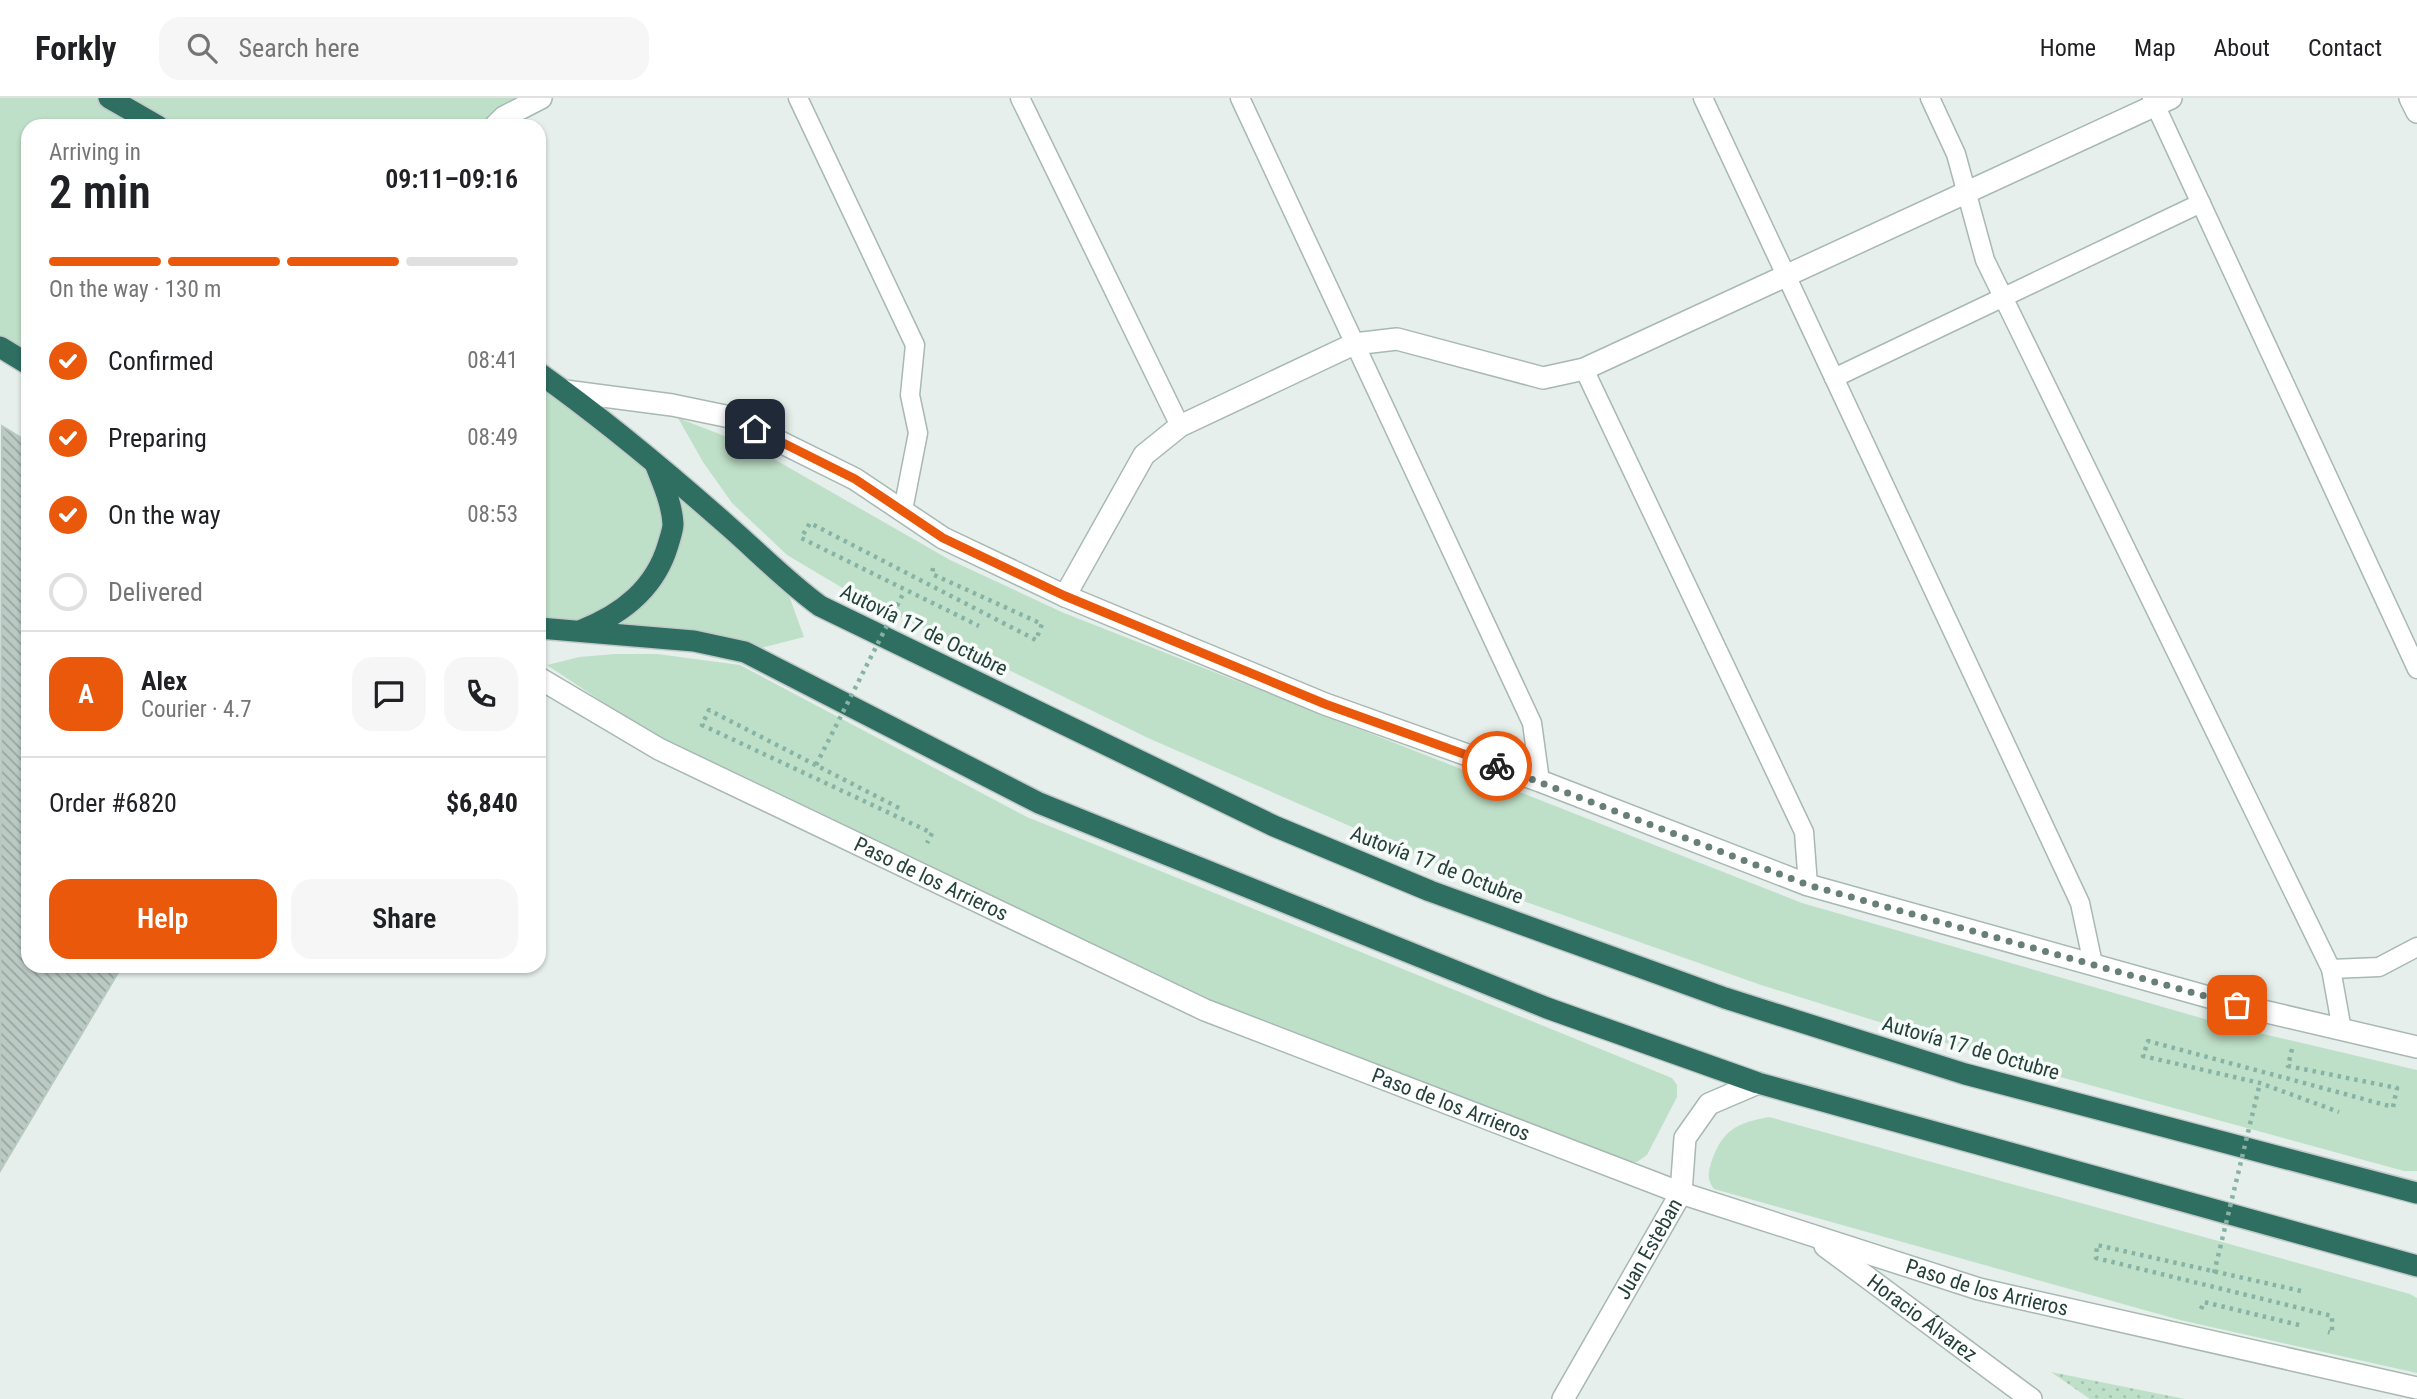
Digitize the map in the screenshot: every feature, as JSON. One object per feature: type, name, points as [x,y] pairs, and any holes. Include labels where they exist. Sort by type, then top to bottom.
[{"type":"highway","points":[[109,98],[146,119]]},
{"type":"highway","points":[[0,347],[21,360]]},
{"type":"highway","name":"Autovía 17 de Octubre","points":[[546,378],[655,462],[783,579],[820,606],[1262,820],[1406,881],[1725,998],[1965,1074],[2417,1193]]},
{"type":"highway","points":[[577,633],[610,619],[632,604],[664,558],[673,525],[667,492],[655,462]]},
{"type":"highway","points":[[546,629],[694,641],[745,652],[1039,803],[1547,1008],[1758,1083],[2417,1266]]},
{"type":"street","points":[[502,119],[541,98]]},
{"type":"street","points":[[2410,98],[2417,112]]},
{"type":"street","points":[[1065,596],[1144,455],[1180,426],[1354,344],[1397,339],[1542,378],[1584,369],[1968,193],[2160,100]]},
{"type":"street","points":[[565,391],[671,405],[730,417],[855,479],[943,538],[1065,596],[1325,704],[1540,781],[1808,885],[2299,1020],[2417,1047]]},
{"type":"street","name":"Paso de los Arrieros","points":[[546,682],[659,749],[1205,1010],[1681,1193],[1979,1289],[2417,1388]]},
{"type":"street","name":"Juan Esteban","points":[[1563,1399],[1681,1193],[1685,1138],[1709,1104],[1758,1083]]},
{"type":"street","name":"Horacio Álvarez","points":[[1812,1236],[2031,1399]]},
{"type":"lane","points":[[798,98],[915,345],[910,395],[918,433],[903,510]]},
{"type":"lane","points":[[1020,98],[1180,426]]},
{"type":"lane","points":[[1240,98],[1532,723],[1540,781]]},
{"type":"lane","points":[[1703,98],[2080,903],[2093,964]]},
{"type":"lane","points":[[1930,98],[1956,154],[1985,260],[2330,969],[2342,1030]]},
{"type":"lane","points":[[2160,100],[2201,202],[2417,669]]},
{"type":"lane","points":[[1834,378],[2201,202]]},
{"type":"lane","points":[[1584,369],[1804,832],[1808,885]]},
{"type":"lane","points":[[2330,969],[2379,967],[2417,947]]},
{"type":"path","points":[[943,538],[932,573],[1042,624],[1036,640],[810,523],[801,538],[904,592],[979,626]]},
{"type":"path","points":[[816,765],[904,592]]},
{"type":"path","points":[[900,808],[709,710],[702,725],[932,833],[924,851]]},
{"type":"path","points":[[2299,1020],[2288,1066],[2397,1088],[2393,1107],[2148,1041],[2143,1056],[2260,1083],[2339,1112]]},
{"type":"path","points":[[2214,1273],[2260,1083]]},
{"type":"path","points":[[2301,1291],[2097,1245],[2096,1258],[2332,1316],[2332,1333],[2319,1330]]},
{"type":"path","points":[[2192,1337],[2204,1302],[2306,1327]]},
{"type":"green space","points":[[0,98],[541,98],[506,119],[21,119],[21,359],[0,346]]},
{"type":"green space","points":[[546,379],[783,579],[804,637],[745,652],[546,629]]},
{"type":"green space","points":[[678,418],[753,447],[950,560],[1064,613],[1802,903],[2229,1026],[2417,1070],[2417,1171],[2404,1171],[2013,1064],[1761,985],[1515,898],[1148,738],[851,593],[787,555],[732,503],[703,462]]},
{"type":"green space","points":[[657,654],[740,665],[1027,817],[1672,1078],[1677,1085],[1677,1097],[1647,1155],[1637,1162],[1625,1162],[1208,999],[681,748],[622,715],[547,665],[579,657]]},
{"type":"green space","points":[[1769,1117],[2410,1294],[2417,1298],[2417,1373],[2180,1320],[1714,1189],[1709,1179],[1709,1170],[1715,1152],[1725,1136],[1739,1125]]},
{"type":"green space","points":[[2051,1372],[2185,1399],[2090,1399]]},
{"type":"building","points":[[2,426],[21,438],[21,973],[118,973],[0,1171]]},
{"type":"way so far","points":[[1497,766],[1808,885],[2237,1005]]},
{"type":"route","points":[[755,429],[855,479],[943,538],[1065,596],[1325,704],[1497,766]]}]
